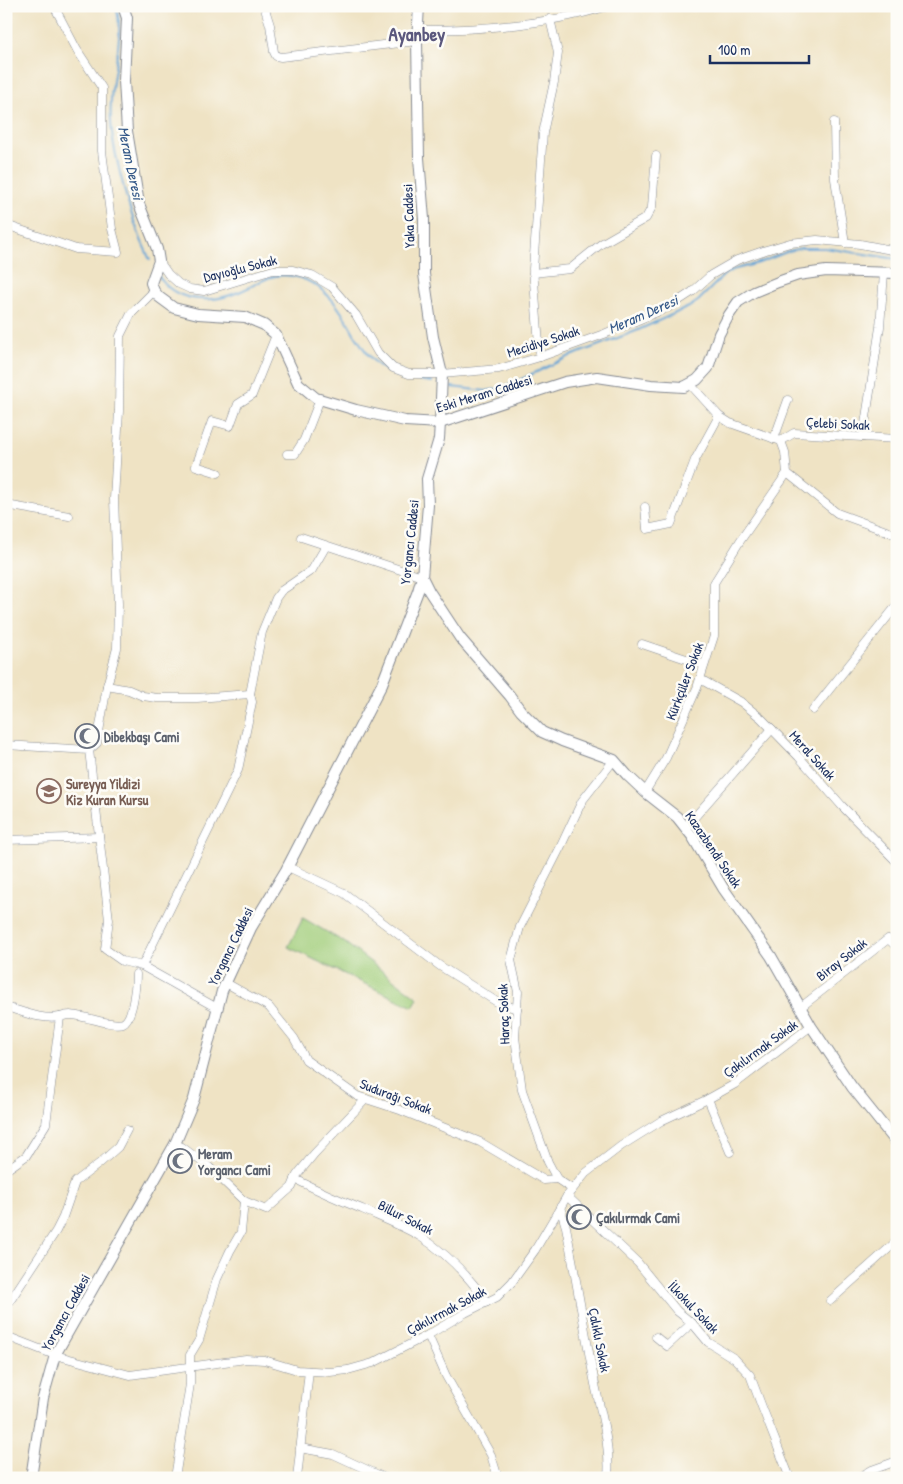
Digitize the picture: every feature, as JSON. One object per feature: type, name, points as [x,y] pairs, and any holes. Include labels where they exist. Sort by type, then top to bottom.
[{"type":"street","points":[[6,225],[76,249],[118,252],[112,229],[102,151],[102,88],[77,50],[54,6]]},
{"type":"street","points":[[123,6],[127,18],[124,82],[127,131],[139,204],[157,249],[159,261],[151,283],[154,290],[164,302],[174,308],[198,314],[245,317],[264,325],[276,335],[252,396],[238,404],[230,426],[212,421],[196,466],[218,473]]},
{"type":"street","points":[[264,6],[276,56],[281,57],[417,41]]},
{"type":"street","name":"Yaka Caddesi","points":[[419,6],[417,41],[419,158],[424,219],[424,274],[433,337],[442,374],[440,423]]},
{"type":"street","points":[[418,30],[454,30],[525,23],[586,13],[608,6]]},
{"type":"street","points":[[540,357],[533,273],[542,133],[554,82],[558,53],[550,19]]},
{"type":"street","points":[[834,122],[835,179],[846,243]]},
{"type":"street","points":[[533,273],[570,269],[601,244],[646,218],[652,207],[656,156]]},
{"type":"street","name":"Mecidiye Sokak","points":[[442,374],[499,368],[540,357],[604,334],[669,307],[692,292],[711,275],[737,260],[790,243],[817,240],[860,244],[897,251]]},
{"type":"street","name":"Dayıoğlu Sokak","points":[[159,261],[168,274],[179,284],[190,289],[204,291],[273,270],[293,270],[312,275],[332,287],[356,315],[378,353],[393,368],[409,374],[442,374]]},
{"type":"street","points":[[897,273],[826,271],[798,276],[754,292],[738,302],[728,315],[719,334],[708,368],[697,380],[690,384],[719,416],[730,423],[777,440],[785,452],[787,473],[837,512],[897,535]]},
{"type":"street","points":[[863,437],[880,327],[884,273]]},
{"type":"street","points":[[6,745],[89,750],[97,743],[107,686],[117,648],[118,604],[114,499],[119,411],[120,336],[131,314],[154,290]]},
{"type":"street","name":"Eski Meram Caddesi","points":[[276,335],[298,383],[316,398],[356,410],[405,421],[440,423],[565,382],[597,377],[674,387],[684,387],[690,384]]},
{"type":"street","points":[[288,454],[295,454],[304,440],[320,399]]},
{"type":"street","points":[[777,440],[788,400]]},
{"type":"street","points":[[645,507],[646,528],[671,524],[695,460],[719,416]]},
{"type":"street","name":"Yorgancı Caddesi","points":[[31,1478],[43,1398],[55,1355],[175,1144],[194,1099],[226,983],[251,928],[288,867],[382,684],[422,577],[428,505],[427,479],[439,439],[440,423]]},
{"type":"street","name":"Çelebi Sokak","points":[[777,440],[794,433],[897,439]]},
{"type":"street","name":"Kürkçüler Sokak","points":[[645,792],[666,758],[700,680],[714,636],[714,583],[740,540],[787,473]]},
{"type":"street","points":[[6,505],[70,516]]},
{"type":"street","points":[[300,537],[422,577]]},
{"type":"street","points":[[142,966],[238,770],[252,702],[250,694],[262,632],[276,598],[281,591],[312,570],[326,546]]},
{"type":"street","name":"Kazazbendi Sokak","points":[[422,577],[428,591],[460,638],[521,711],[542,732],[614,760],[645,792],[677,817],[692,836],[723,888],[771,956],[811,1026],[852,1086],[897,1143]]},
{"type":"street","points":[[813,710],[897,605]]},
{"type":"street","points":[[642,644],[704,665]]},
{"type":"street","name":"Meral Sokak","points":[[700,680],[741,702],[761,718],[799,757],[842,806],[897,862]]},
{"type":"street","points":[[107,686],[158,698],[197,698],[250,694]]},
{"type":"street","points":[[685,828],[772,729]]},
{"type":"street","points":[[89,750],[109,920],[105,950],[122,961],[142,966],[218,1008]]},
{"type":"street","name":"Haraç Sokak","points":[[557,1179],[548,1162],[522,1090],[515,1037],[518,992],[511,960],[520,927],[582,801],[614,760]]},
{"type":"street","points":[[6,840],[99,837]]},
{"type":"street","points":[[288,867],[344,893],[440,966],[497,1002],[517,1009]]},
{"type":"street","name":"Biray Sokak","points":[[801,1007],[888,939],[897,947]]},
{"type":"street","points":[[6,1006],[35,1016],[54,1018],[68,1014],[111,1023],[122,1023],[129,1016],[135,993],[136,974]]},
{"type":"street","name":"Sudurağı Sokak","points":[[226,983],[269,1007],[294,1038],[306,1060],[357,1096],[400,1110],[480,1142],[544,1180],[557,1179]]},
{"type":"street","points":[[6,1170],[26,1156],[46,1124],[60,1017]]},
{"type":"street","name":"Çakılırmak Sokak","points":[[6,1336],[55,1355],[130,1376],[246,1359],[264,1360],[298,1370],[330,1372],[348,1370],[373,1363],[497,1297],[512,1282],[536,1250],[567,1196],[586,1173],[622,1146],[662,1121],[735,1084],[811,1026]]},
{"type":"street","points":[[175,1144],[209,1167],[244,1201],[266,1210],[292,1186],[314,1154],[366,1099]]},
{"type":"street","points":[[708,1099],[730,1152]]},
{"type":"street","points":[[6,1307],[56,1231],[75,1182],[118,1147],[127,1130]]},
{"type":"street","name":"Billur Sokak","points":[[295,1179],[421,1237],[459,1268],[486,1302]]},
{"type":"street","points":[[557,1179],[572,1189]]},
{"type":"street","name":"İlkokul Sokak","points":[[567,1196],[638,1263],[678,1311],[692,1323],[708,1342],[736,1359],[750,1375],[790,1478]]},
{"type":"street","points":[[175,1478],[190,1384],[190,1355],[198,1340],[217,1279],[241,1232],[244,1201]]},
{"type":"street","name":"Çalıklı Sokak","points":[[560,1207],[570,1244],[607,1438],[608,1478]]},
{"type":"street","points":[[830,1301],[897,1241]]},
{"type":"street","points":[[656,1336],[667,1346],[692,1323]]},
{"type":"street","points":[[428,1335],[446,1376],[491,1455],[498,1478]]},
{"type":"street","points":[[297,1478],[309,1371]]},
{"type":"street","points":[[300,1448],[333,1454],[385,1478]]},
{"type":"street","points":[[860,1478],[870,1471],[897,1461]]},
{"type":"green space","points":[[303,918],[344,942],[418,998],[413,1007],[288,947]]},
{"type":"waterway","name":"Meram Deresi","points":[[116,6],[119,42],[111,101],[112,130],[127,198],[137,230],[150,260]]},
{"type":"waterway","name":"Meram Deresi","points":[[451,387],[486,391],[503,388],[568,357],[636,331],[689,307],[732,270],[759,263],[789,251],[801,248],[825,248],[897,259]]},
{"type":"waterway","name":"Meram Deresi","points":[[158,275],[173,291],[193,298],[204,299],[226,296],[244,290],[265,279],[280,275],[297,277],[325,292],[339,308],[366,352],[377,364],[399,376],[432,382]]},
{"type":"place","name":"Dibekbaşı Cami","points":[[87,736]]},
{"type":"place","name":"Sureyya Yildizi Kiz Kuran Kursu","points":[[49,791]]},
{"type":"place","name":"Meram Yorgancı Cami","points":[[180,1161]]},
{"type":"place","name":"Çakılırmak Cami","points":[[579,1217]]},
{"type":"district","name":"Ayanbey","points":[[417,34]]}]
